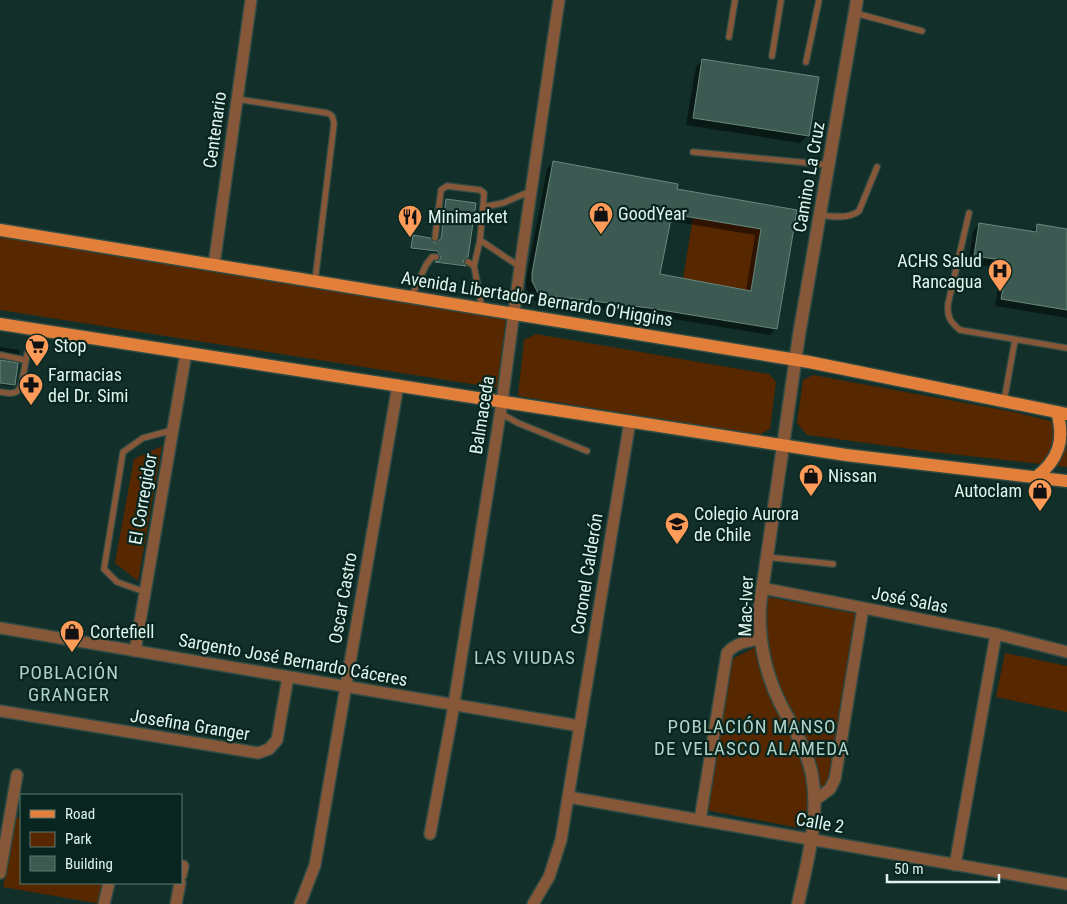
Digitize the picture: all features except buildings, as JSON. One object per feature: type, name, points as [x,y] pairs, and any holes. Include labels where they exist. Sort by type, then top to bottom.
[{"type":"main road","name":"Avenida Libertador Bernardo O'Higgins","points":[[0,230],[796,359],[1062,413]]},
{"type":"main road","points":[[0,324],[398,385],[501,407],[630,421],[846,456],[1067,481]]},
{"type":"main road","points":[[1036,478],[1050,465],[1058,449],[1062,413]]},
{"type":"street","name":"Centenario","points":[[214,265],[251,0]]},
{"type":"street","name":"Balmaceda","points":[[430,834],[453,705],[501,407],[559,0]]},
{"type":"street","name":"Camino La Cruz","points":[[796,359],[857,0]]},
{"type":"street","name":"El Corregidor","points":[[135,651],[186,353]]},
{"type":"street","name":"Mac-Iver","points":[[796,359],[759,614],[760,639],[771,681],[808,762],[812,776],[814,802],[812,840],[798,904]]},
{"type":"street","name":"Oscar Castro","points":[[300,904],[315,865],[398,385]]},
{"type":"street","name":"Coronel Calderón","points":[[533,904],[546,883],[556,859],[561,840],[630,421]]},
{"type":"street","name":"José Salas","points":[[762,588],[996,634],[1067,652]]},
{"type":"street","points":[[814,802],[830,789],[835,779],[863,608]]},
{"type":"street","name":"Sargento José Bernardo Cáceres","points":[[0,628],[580,726]]},
{"type":"street","points":[[955,865],[996,634]]},
{"type":"street","points":[[700,820],[727,653],[731,648],[742,643],[760,639]]},
{"type":"street","name":"Josefina Granger","points":[[0,711],[258,753],[269,749],[277,740],[288,677]]},
{"type":"street","points":[[0,873],[17,775]]},
{"type":"street","name":"Calle 2","points":[[568,797],[1067,884]]},
{"type":"street","points":[[104,904],[109,884]]},
{"type":"street","points":[[176,904],[180,884]]},
{"type":"lane","points":[[729,37],[735,0]]},
{"type":"lane","points":[[772,56],[781,0]]},
{"type":"lane","points":[[806,62],[819,0]]},
{"type":"lane","points":[[855,13],[922,31]]},
{"type":"lane","points":[[237,99],[327,113],[331,114],[334,118],[315,281]]},
{"type":"lane","points":[[693,152],[830,165]]},
{"type":"lane","points":[[820,215],[846,216],[856,214],[876,167]]},
{"type":"lane","points":[[435,238],[441,190],[443,187],[480,190],[484,193],[480,240],[474,266],[482,308]]},
{"type":"lane","points":[[483,207],[503,203],[531,191]]},
{"type":"lane","points":[[969,213],[948,304],[950,322],[960,330],[1067,348]]},
{"type":"lane","points":[[480,240],[520,267]]},
{"type":"lane","points":[[411,297],[426,265],[434,255]]},
{"type":"lane","points":[[468,262],[474,266]]},
{"type":"lane","points":[[0,392],[18,392],[21,388],[25,360],[37,337],[46,331]]},
{"type":"lane","points":[[1004,401],[1015,340]]},
{"type":"lane","points":[[0,355],[25,360]]},
{"type":"lane","points":[[501,407],[518,423],[587,451]]},
{"type":"lane","points":[[145,592],[117,582],[104,569],[124,452],[143,438],[173,430]]},
{"type":"lane","points":[[766,557],[833,564]]},
{"type":"green space","points":[[693,217],[761,229],[751,291],[683,279]]},
{"type":"green space","points":[[0,234],[506,318],[497,388],[0,310]]},
{"type":"green space","points":[[536,334],[769,374],[776,382],[770,429],[759,435],[518,396],[524,340]]},
{"type":"green space","points":[[813,375],[1014,412],[1066,425],[1067,467],[807,435],[797,423],[803,380]]},
{"type":"green space","points":[[162,446],[138,581],[115,563],[134,459]]},
{"type":"green space","points":[[768,597],[857,614],[829,782],[799,828],[706,810],[732,659],[766,642],[765,605]]},
{"type":"green space","points":[[1005,653],[1067,666],[1067,712],[996,697]]},
{"type":"green space","points":[[16,817],[20,818],[20,884],[107,884],[101,904],[3,887]]},
{"type":"place","name":"GoodYear","points":[[601,235]]},
{"type":"place","name":"Minimarket","points":[[410,238]]},
{"type":"place","name":"ACHS Salud Rancagua","points":[[1000,292]]},
{"type":"place","name":"Stop","points":[[37,367]]},
{"type":"place","name":"Farmacias del Dr. Simi","points":[[31,406]]},
{"type":"place","name":"Nissan","points":[[811,497]]},
{"type":"place","name":"Autoclam","points":[[1040,512]]},
{"type":"place","name":"Colegio Aurora de Chile","points":[[677,545]]},
{"type":"place","name":"Cortefiell","points":[[72,653]]},
{"type":"district","name":"LAS VIUDAS","points":[[525,657]]},
{"type":"district","name":"POBLACIÓN GRANGER","points":[[69,683]]},
{"type":"district","name":"POBLACIÓN MANSO DE VELASCO ALAMEDA","points":[[752,737]]}]
